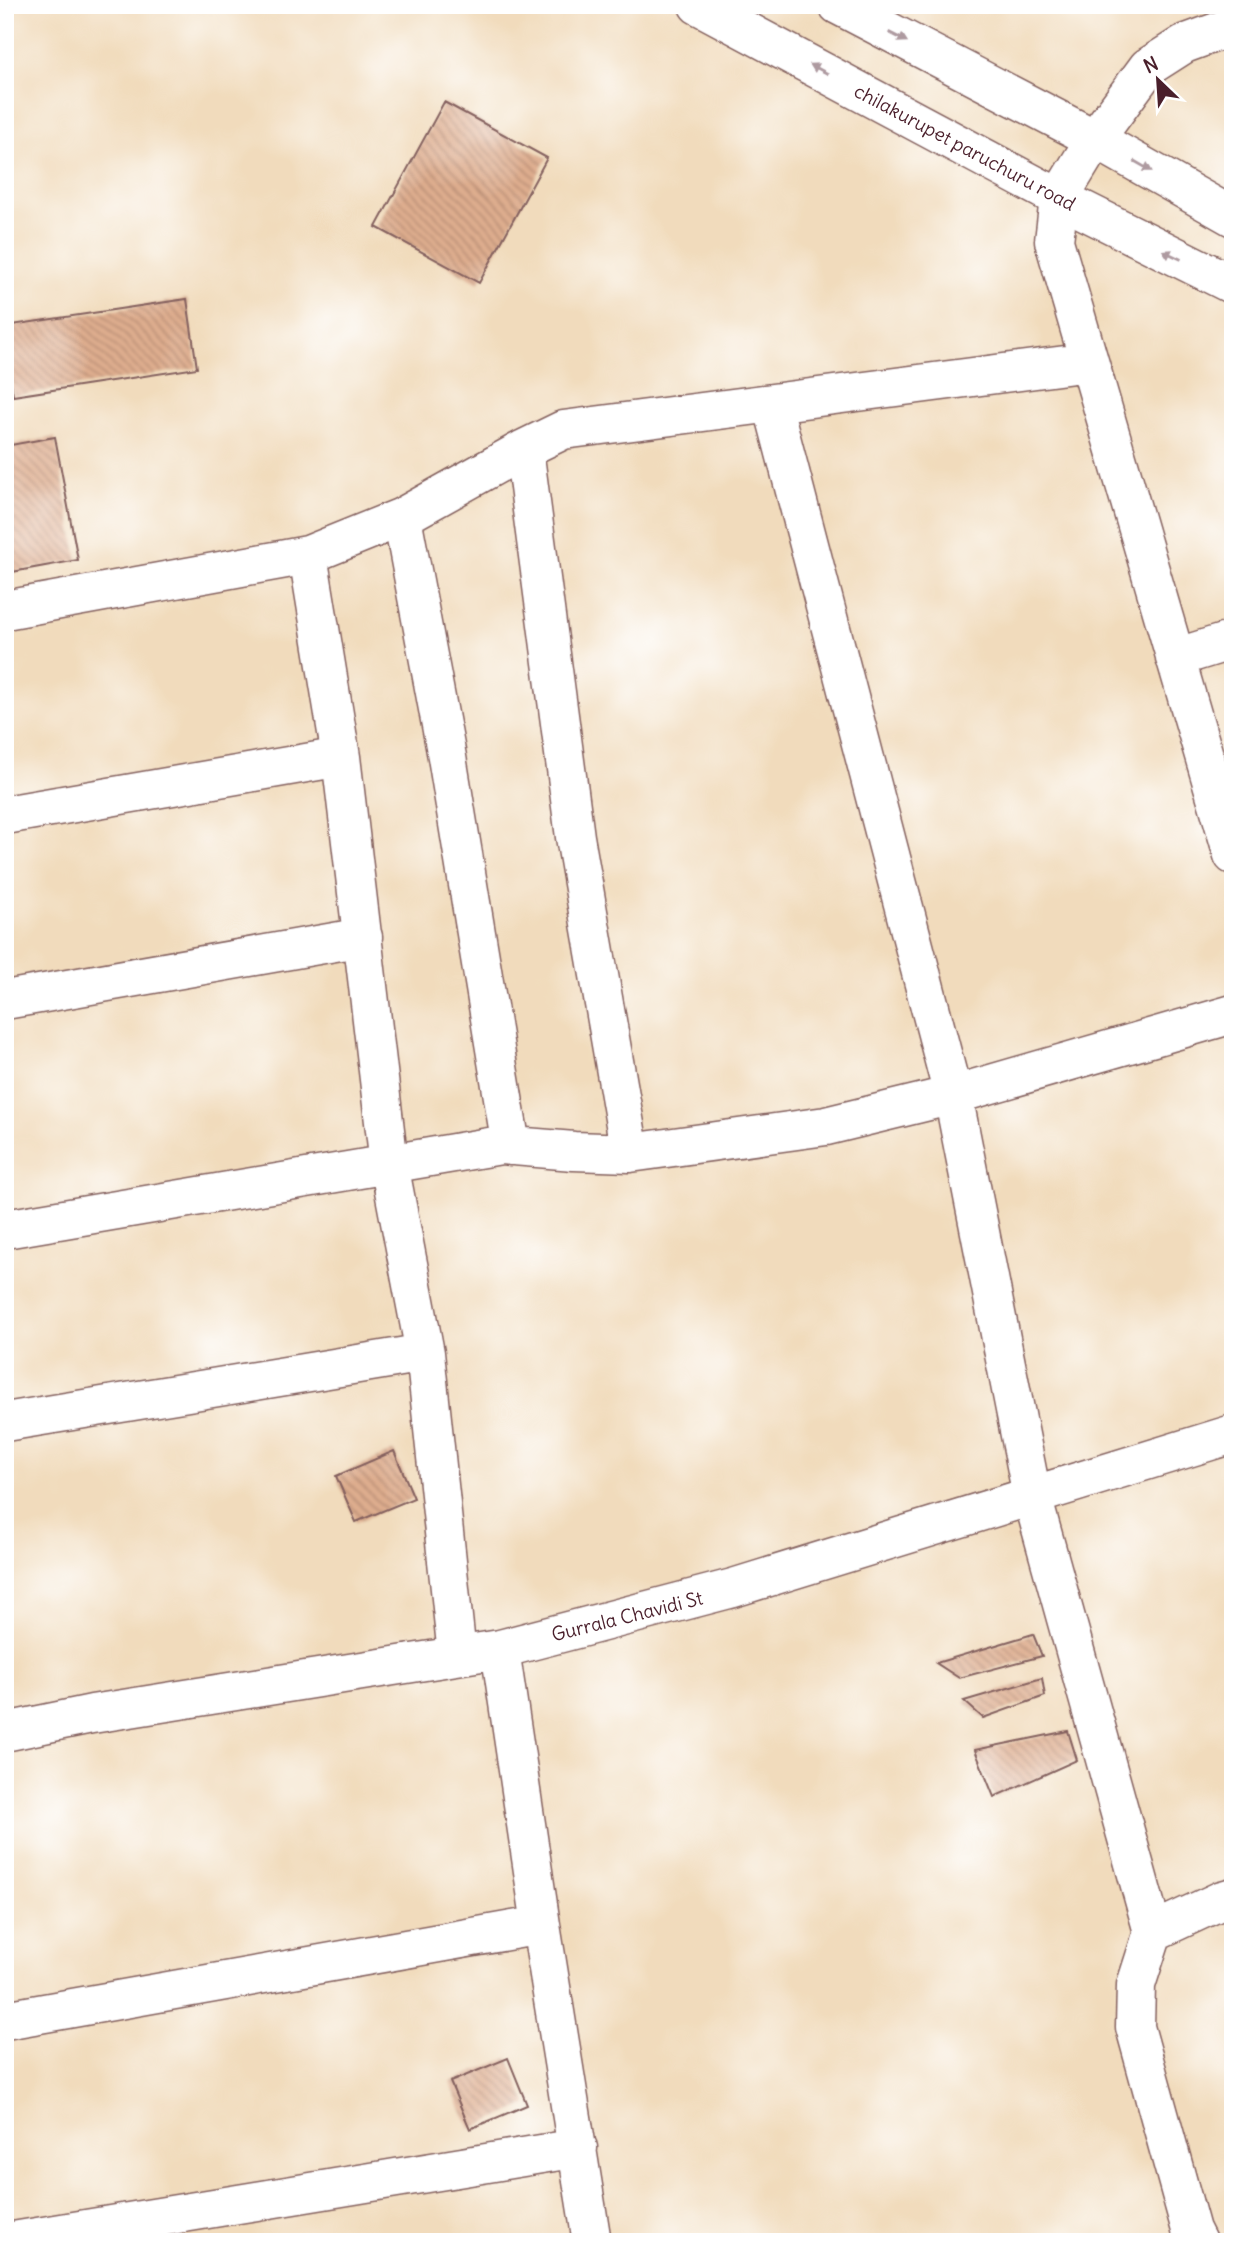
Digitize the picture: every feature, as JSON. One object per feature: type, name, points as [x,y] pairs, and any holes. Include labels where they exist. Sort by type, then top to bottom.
[{"type":"street","name":"chilakurupet paruchuru road","points":[[698,5],[1059,198],[1233,285]]},
{"type":"street","points":[[838,5],[1095,139],[1233,217]]},
{"type":"street","points":[[1233,26],[1184,44],[1148,67],[1095,139],[1059,198],[1054,241],[1233,855]]},
{"type":"street","points":[[5,610],[308,555],[402,517],[563,430],[1089,362]]},
{"type":"street","points":[[772,403],[953,1095],[1032,1496],[1153,1933],[1136,1984],[1135,2027],[1196,2242]]},
{"type":"street","points":[[524,449],[575,837],[630,1153]]},
{"type":"street","points":[[402,517],[447,757],[512,1146]]},
{"type":"street","points":[[308,555],[341,757],[389,1164],[425,1353],[457,1655]]},
{"type":"street","points":[[1175,658],[1233,640]]},
{"type":"street","points":[[5,815],[341,757]]},
{"type":"street","points":[[5,1000],[363,937]]},
{"type":"street","points":[[5,1229],[501,1145],[630,1153],[827,1126],[953,1095],[1233,1014]]},
{"type":"street","points":[[5,1422],[425,1353]]},
{"type":"street","name":"Gurrala Chavidi St","points":[[5,1732],[92,1714],[500,1648],[733,1588],[1233,1434]]},
{"type":"street","points":[[500,1648],[592,2242]]},
{"type":"street","points":[[1153,1933],[1233,1897]]},
{"type":"street","points":[[5,2020],[541,1925]]},
{"type":"street","points":[[7,2242],[578,2148]]},
{"type":"building","points":[[444,102],[547,158],[479,283],[376,227]]},
{"type":"building","points":[[187,299],[197,368],[13,396],[5,345],[5,326]]},
{"type":"building","points":[[55,437],[78,560],[12,572],[5,534],[5,446]]},
{"type":"building","points":[[394,1451],[414,1498],[356,1522],[336,1476]]},
{"type":"building","points":[[1033,1634],[1042,1656],[959,1678],[936,1663]]},
{"type":"building","points":[[1042,1678],[1045,1696],[983,1718],[964,1701]]},
{"type":"building","points":[[1068,1731],[1077,1760],[994,1797],[975,1750]]},
{"type":"building","points":[[508,2058],[527,2105],[470,2129],[450,2082]]}]
